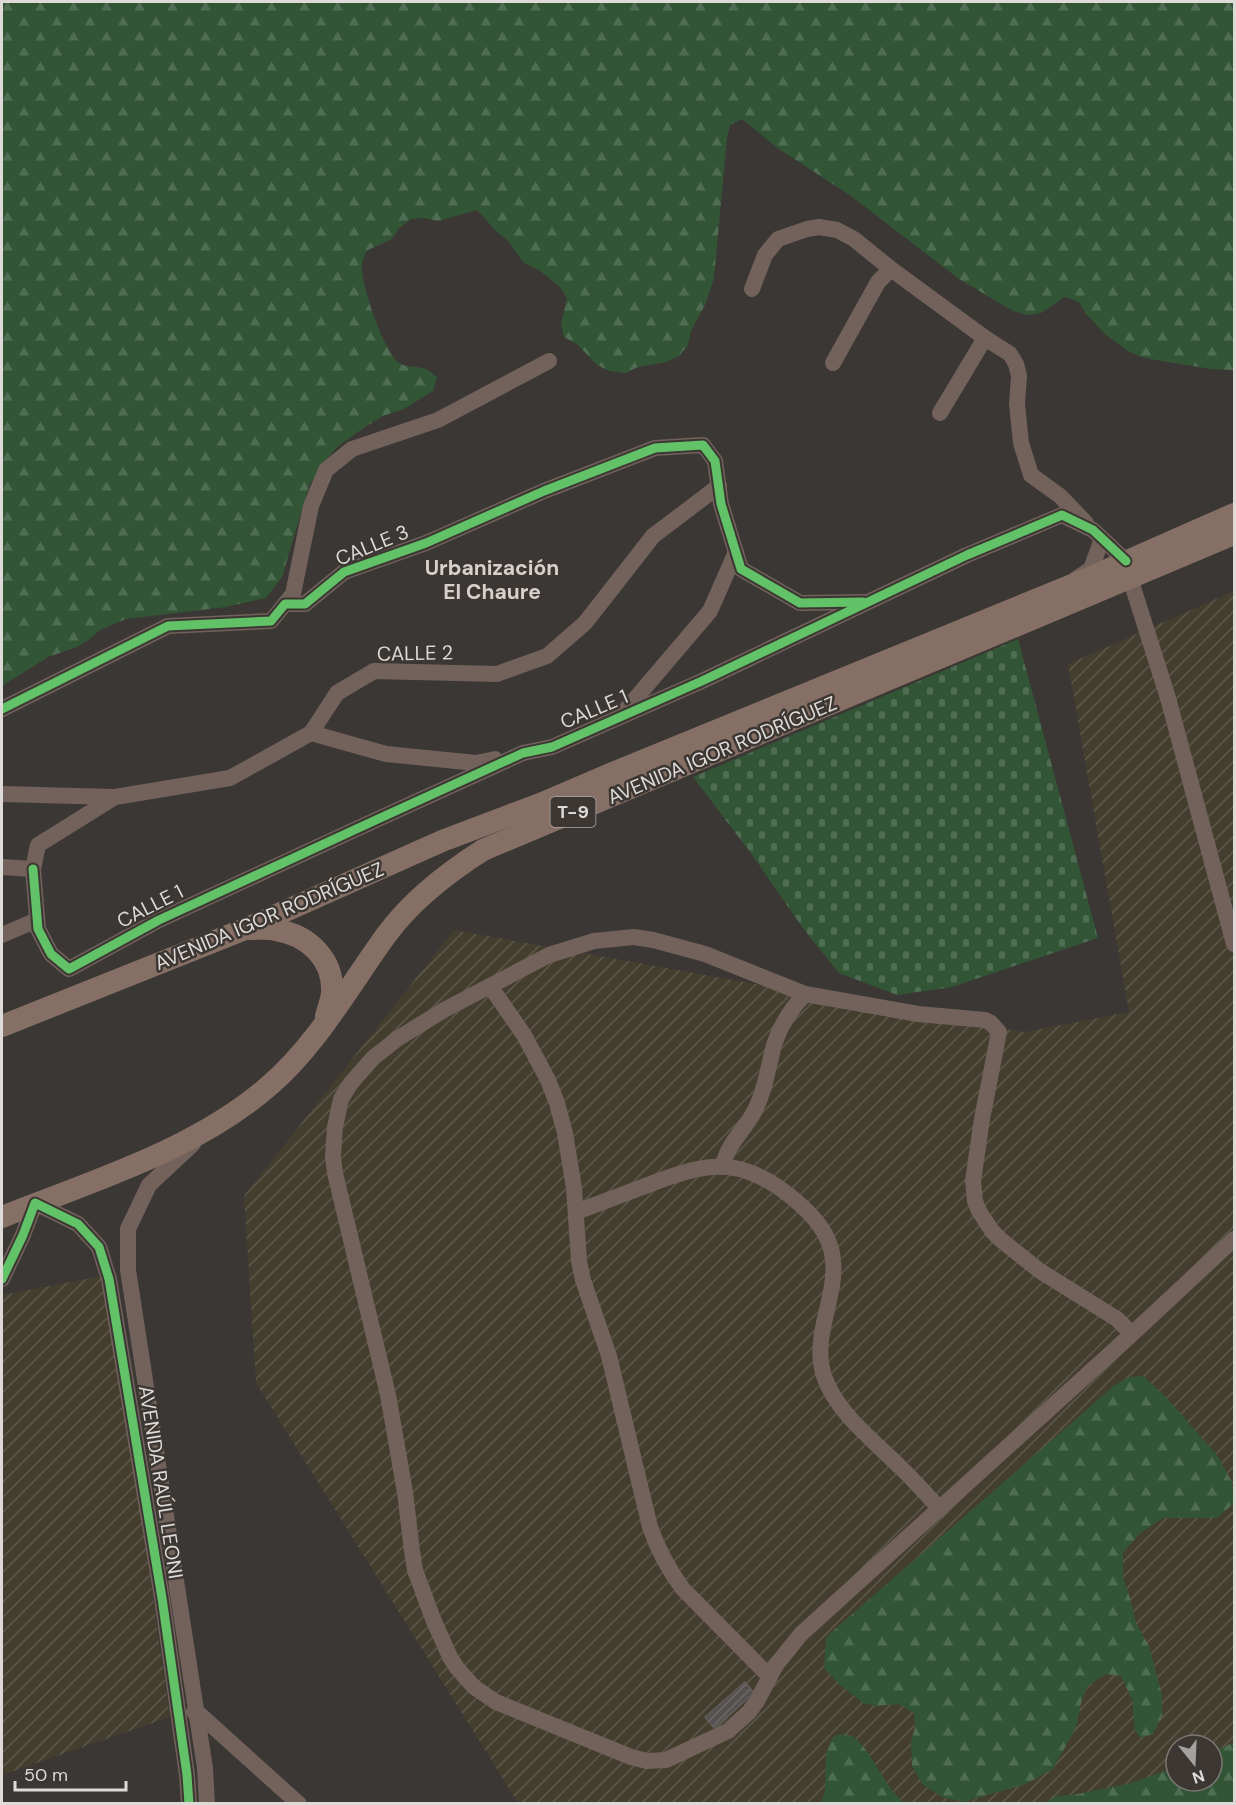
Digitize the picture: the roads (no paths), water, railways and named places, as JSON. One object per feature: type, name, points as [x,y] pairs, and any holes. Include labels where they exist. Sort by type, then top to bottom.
[{"type":"highway","name":"AVENIDA IGOR RODRÍGUEZ","points":[[2,1217],[168,1150],[214,1126],[271,1085],[301,1053],[404,914],[450,871],[483,850],[1128,570],[1234,514]]},
{"type":"highway","name":"AVENIDA IGOR RODRÍGUEZ","points":[[2,1026],[244,929],[442,841],[540,804],[1064,588],[1128,570],[1234,534]]},
{"type":"highway","name":"T-9","points":[[244,929],[277,930],[297,936],[323,956],[330,975],[332,994],[324,1023]]},
{"type":"street","points":[[752,289],[765,255],[778,239],[807,229],[830,228],[845,233],[985,338],[1010,354],[1019,376],[1017,404],[1021,443],[1031,475],[1060,496],[1098,534],[1090,569],[1064,588]]},
{"type":"street","points":[[833,363],[878,282],[891,269]]},
{"type":"street","points":[[940,413],[985,338]]},
{"type":"street","points":[[285,604],[293,594],[311,506],[326,470],[352,449],[438,420],[549,361]]},
{"type":"street","name":"CALLE 3","points":[[2,709],[168,626],[271,621],[285,604],[305,604],[344,572],[426,543],[544,491],[655,448],[703,445],[716,461],[719,486]]},
{"type":"street","points":[[719,486],[721,504],[741,569],[800,603],[869,602]]},
{"type":"street","name":"CALLE 2","points":[[33,869],[38,845],[115,797],[230,778],[311,733],[338,693],[374,671],[497,674],[547,656],[585,623],[653,536],[719,486]]},
{"type":"street","name":"CALLE 1","points":[[37,920],[38,929],[51,954],[69,969],[159,920],[523,753],[552,747],[619,718],[967,555],[1062,515],[1098,534],[1128,570]]},
{"type":"street","points":[[619,718],[710,610],[736,552]]},
{"type":"street","points":[[1128,570],[1168,698],[1234,944]]},
{"type":"street","points":[[311,733],[386,754],[476,763],[523,753]]},
{"type":"street","points":[[2,794],[115,797]]},
{"type":"street","points":[[2,867],[33,869],[37,920],[2,935]]},
{"type":"street","points":[[1132,1334],[1117,1318],[1040,1271],[1001,1240],[992,1232],[979,1211],[975,1201],[973,1181],[999,1032],[985,1020],[918,1014],[805,994],[697,951],[671,944],[634,937],[594,941],[549,955],[444,1010],[396,1039],[372,1058],[341,1099],[335,1127],[333,1157],[338,1188],[388,1395],[405,1492],[415,1570],[450,1657],[457,1668],[484,1695],[508,1707],[639,1759],[666,1760],[728,1731],[749,1712],[783,1654],[801,1634],[1132,1334],[1234,1239]]},
{"type":"street","points":[[490,986],[524,1035],[548,1080],[557,1103],[571,1164],[577,1244],[583,1280],[605,1342],[647,1516],[656,1543],[672,1574],[683,1589],[769,1676]]},
{"type":"street","points":[[723,1167],[728,1149],[747,1124],[759,1101],[779,1033],[790,1012],[805,994]]},
{"type":"street","name":"AVENIDA RAÚL LEONI","points":[[207,1803],[206,1768],[128,1270],[128,1228],[149,1185],[214,1126]]},
{"type":"street","points":[[576,1212],[679,1173],[694,1169],[723,1167],[749,1171],[798,1203],[825,1231],[832,1251],[833,1270],[820,1353],[821,1365],[829,1388],[858,1427],[901,1467],[939,1509]]},
{"type":"street","points":[[2,1279],[35,1203]]},
{"type":"street","name":"AVENIDA RAÚL LEONI","points":[[35,1203],[78,1224],[99,1247],[109,1279],[162,1598],[189,1803]]},
{"type":"street","points":[[178,1710],[196,1712],[299,1803]]},
{"type":"district","name":"Urbanización El Chaure","points":[[492,580]]}]
